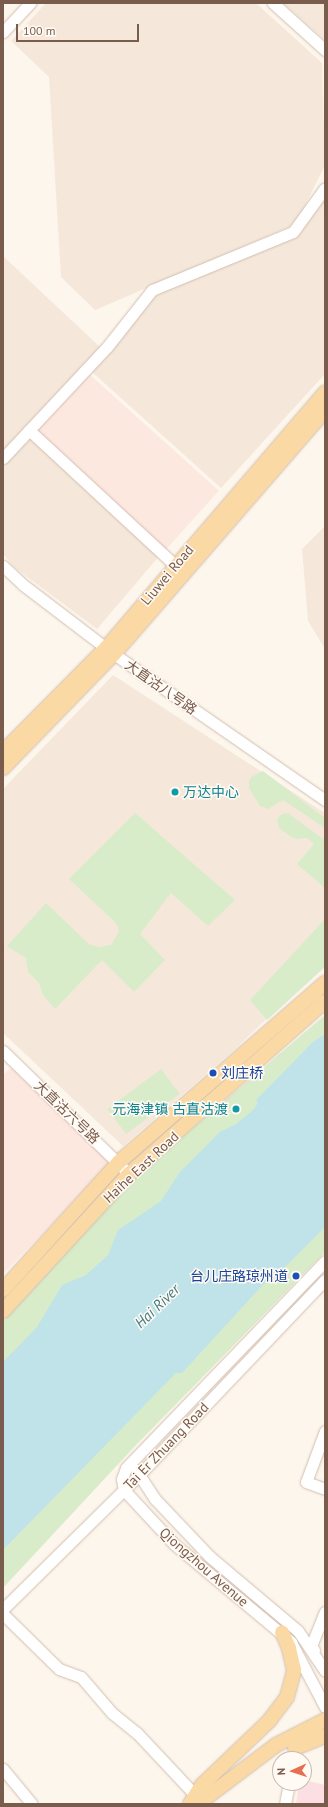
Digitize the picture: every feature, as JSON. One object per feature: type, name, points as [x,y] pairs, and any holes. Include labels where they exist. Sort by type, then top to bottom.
[{"type":"main road","name":"Liuwei Road","points":[[3,752],[111,650],[176,566],[325,393]]},
{"type":"main road","name":"Liuwei Road","points":[[3,768],[325,412]]},
{"type":"main road","name":"Haihe East Road","points":[[3,1290],[119,1162],[325,983]]},
{"type":"main road","name":"Haihe East Road","points":[[3,1311],[129,1174],[325,1001]]},
{"type":"main road","points":[[194,1801],[209,1777],[269,1721],[287,1697],[294,1670],[289,1648],[282,1632]]},
{"type":"main road","points":[[293,1748],[325,1720]]},
{"type":"main road","points":[[194,1801],[293,1748],[325,1736]]},
{"type":"street","points":[[3,32],[30,3]]},
{"type":"street","points":[[273,3],[325,50]]},
{"type":"street","points":[[3,458],[106,347],[152,290],[292,232],[325,188]]},
{"type":"street","points":[[29,430],[176,566]]},
{"type":"street","name":"大直沽八号路","points":[[3,566],[22,584],[111,650],[325,800]]},
{"type":"street","name":"大直沽六号路","points":[[3,1051],[119,1162],[129,1174]]},
{"type":"street","name":"Tai Er Zhuang Road","points":[[132,1462],[325,1261]]},
{"type":"street","name":"Tai Er Zhuang Road","points":[[3,1609],[139,1476],[325,1280]]},
{"type":"street","points":[[325,1431],[306,1482],[325,1489]]},
{"type":"street","points":[[124,1490],[122,1474],[132,1462]]},
{"type":"street","name":"Qiongzhou Avenue","points":[[132,1462],[139,1476],[155,1499],[209,1556],[290,1624],[311,1646],[325,1671]]},
{"type":"street","name":"Qiongzhou Avenue","points":[[124,1490],[174,1544],[282,1632],[297,1649],[325,1707]]},
{"type":"street","points":[[325,1612],[311,1646],[325,1660]]},
{"type":"street","points":[[3,1614],[58,1669],[81,1677],[112,1713],[137,1733],[194,1801]]},
{"type":"street","points":[[3,1769],[32,1804]]},
{"type":"street","points":[[285,1804],[287,1791]]},
{"type":"shaded area","points":[[46,3],[256,3],[322,63],[325,165],[296,224],[95,310],[61,277],[49,77],[11,41]]},
{"type":"shaded area","points":[[283,3],[325,3],[325,40]]},
{"type":"shaded area","points":[[325,198],[325,374],[221,488],[92,372],[156,295],[292,235]]},
{"type":"shaded area","points":[[3,256],[100,347],[3,452]]},
{"type":"shaded area","points":[[88,373],[219,491],[165,550],[34,432]]},
{"type":"shaded area","points":[[29,435],[161,554],[97,629],[14,567],[3,554],[3,462]]},
{"type":"shaded area","points":[[325,526],[325,649],[308,621],[302,549]]},
{"type":"shaded area","points":[[113,675],[325,813],[325,963],[237,1047],[123,1146],[3,1033],[3,789]]},
{"type":"shaded area","points":[[11,1068],[112,1162],[3,1274],[3,1075]]},
{"type":"shaded area","points":[[312,1782],[325,1785],[325,1804],[296,1804],[298,1791],[312,1791]]},
{"type":"green space","points":[[263,771],[325,818],[325,828],[283,800],[268,809],[260,806],[249,788],[249,781],[251,777]]},
{"type":"green space","points":[[135,813],[235,900],[208,926],[171,893],[140,934],[165,960],[134,992],[102,960],[55,1009],[43,995],[39,983],[28,972],[26,958],[7,946],[46,903],[89,944],[99,947],[111,945],[119,931],[116,923],[69,879]]},
{"type":"green space","points":[[288,813],[323,839],[325,836],[325,888],[297,864],[314,844],[307,838],[296,839],[279,828],[277,819],[282,814]]},
{"type":"green space","points":[[325,919],[325,967],[267,1020],[250,1000]]},
{"type":"green space","points":[[325,1015],[325,1252],[136,1445],[3,1588],[3,1321],[138,1175]]},
{"type":"green space","points":[[161,1069],[180,1094],[126,1134],[107,1109]]},
{"type":"water","name":"Hai River","points":[[325,1034],[325,1227],[284,1268],[271,1276],[182,1373],[176,1373],[3,1550],[3,1362],[37,1327],[62,1285],[86,1275],[108,1255],[118,1230],[161,1201],[180,1172],[220,1132],[236,1124],[253,1110],[258,1103],[256,1100],[313,1042]]},
{"type":"place","name":"万达中心","points":[[175,792]]},
{"type":"place","name":"刘庄桥","points":[[213,1073]]},
{"type":"place","name":"元海津镇 古直沽渡","points":[[236,1109]]},
{"type":"place","name":"台儿庄路琼州道","points":[[296,1276]]}]
